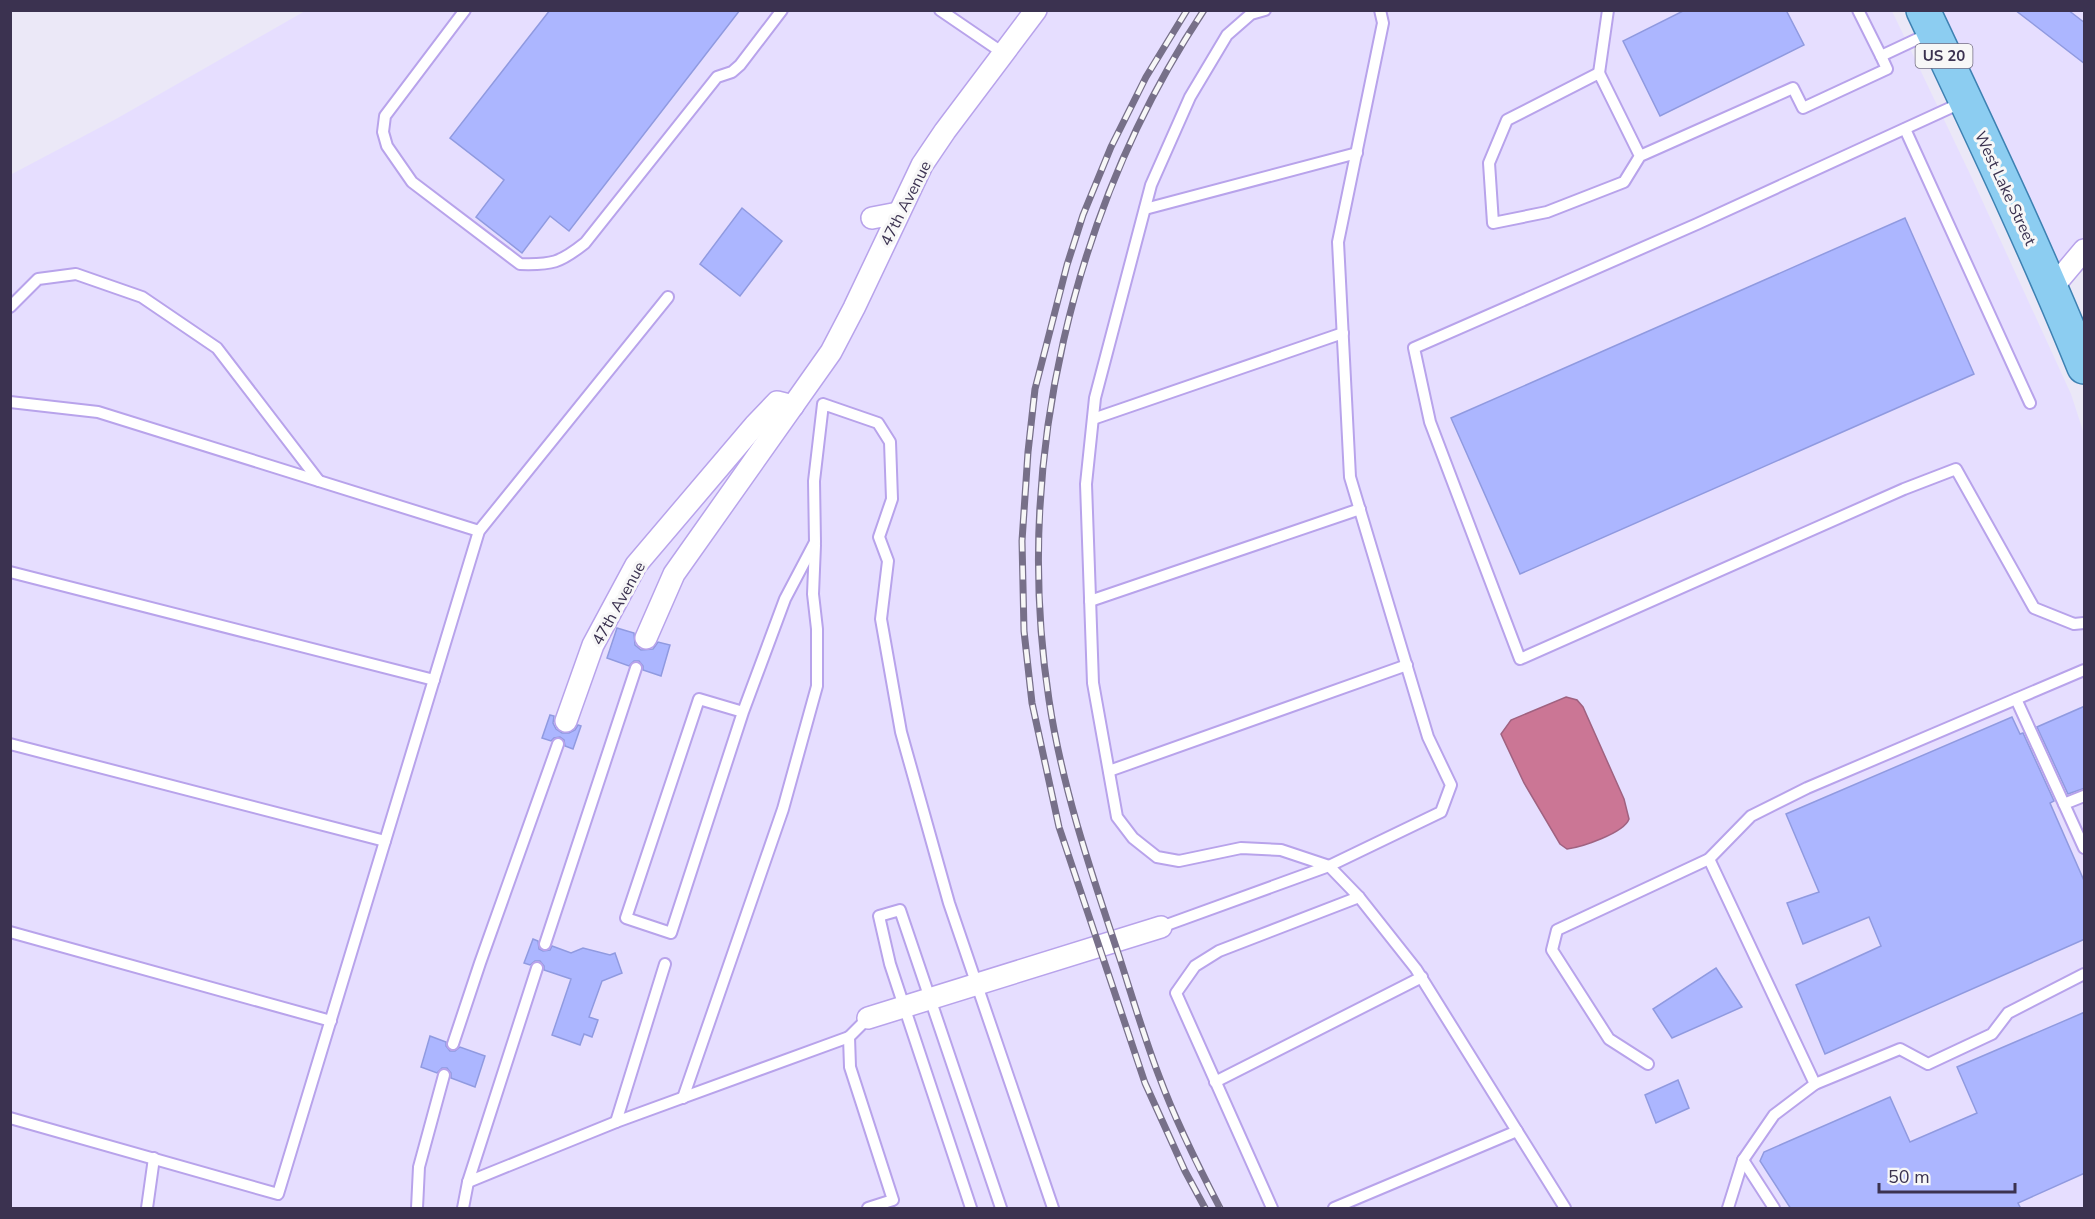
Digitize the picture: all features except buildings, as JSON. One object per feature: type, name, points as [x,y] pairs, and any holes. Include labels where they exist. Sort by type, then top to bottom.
[{"type":"main road","name":"West Lake Street","points":[[1928,21],[2052,288],[2085,367]]},
{"type":"street","name":"47th Avenue","points":[[646,638],[674,574],[831,352],[922,165],[1036,10]]},
{"type":"street","points":[[872,218],[898,213]]},
{"type":"street","points":[[2052,288],[2085,250]]},
{"type":"street","name":"47th Avenue","points":[[566,721],[593,645],[636,565],[777,402],[799,399]]},
{"type":"street","points":[[868,1018],[1161,927]]},
{"type":"lane","points":[[465,10],[385,116],[382,132],[387,146],[412,182],[520,264],[553,264],[570,255],[585,243],[717,77],[732,72],[740,65],[782,10]]},
{"type":"lane","points":[[940,10],[1004,53]]},
{"type":"lane","points":[[1265,10],[1251,14],[1227,35],[1190,97],[1151,185],[1095,398],[1086,484],[1093,683],[1118,817],[1134,838],[1157,857],[1179,861],[1241,848],[1281,850],[1329,866],[1359,897],[1422,977],[1565,1209]]},
{"type":"lane","points":[[1161,927],[1329,866],[1441,812],[1451,785],[1428,737],[1350,477],[1338,242],[1383,23],[1380,10]]},
{"type":"lane","points":[[1608,10],[1599,73],[1640,156]]},
{"type":"lane","points":[[1599,73],[1507,120],[1489,162],[1493,223],[1547,212],[1624,182],[1640,156],[1793,88],[1803,108],[1887,69],[1858,10]]},
{"type":"lane","points":[[1881,56],[1928,21]]},
{"type":"lane","points":[[1966,101],[1697,224],[1414,348],[1430,422],[1520,659],[1904,489],[1956,470],[2034,608],[2074,624],[2085,623]]},
{"type":"lane","points":[[1905,129],[2030,403]]},
{"type":"lane","points":[[1145,209],[1357,153]]},
{"type":"lane","points":[[10,307],[38,279],[76,274],[142,297],[217,348],[319,481]]},
{"type":"lane","points":[[10,1118],[278,1194],[479,531],[668,297]]},
{"type":"lane","points":[[1093,419],[1343,333]]},
{"type":"lane","points":[[799,399],[823,404],[878,423],[890,442],[892,499],[879,537],[888,561],[881,619],[901,732],[949,903],[1053,1209]]},
{"type":"lane","points":[[10,402],[98,412],[479,531]]},
{"type":"lane","points":[[683,1098],[783,809],[817,686],[817,629],[813,594],[814,481],[823,404]]},
{"type":"lane","points":[[1090,601],[1360,509]]},
{"type":"lane","points":[[743,712],[699,699],[626,918],[671,933],[743,712],[785,599],[815,542]]},
{"type":"lane","points":[[10,572],[434,680]]},
{"type":"lane","points":[[1109,771],[1407,666]]},
{"type":"lane","points":[[545,944],[636,668]]},
{"type":"lane","points":[[1648,1064],[1610,1039],[1552,950],[1557,930],[1709,859],[1751,816],[1807,788],[2085,670]]},
{"type":"lane","points":[[2016,699],[2085,849]]},
{"type":"lane","points":[[10,744],[385,841]]},
{"type":"lane","points":[[453,1044],[558,744]]},
{"type":"lane","points":[[2064,804],[2085,796]]},
{"type":"lane","points":[[1709,859],[1815,1084]]},
{"type":"lane","points":[[1272,1209],[1176,993],[1195,966],[1219,951],[1359,897]]},
{"type":"lane","points":[[971,1209],[890,964],[879,916],[900,910],[1001,1209]]},
{"type":"lane","points":[[10,932],[331,1021]]},
{"type":"lane","points":[[616,1122],[665,964]]},
{"type":"lane","points":[[463,1209],[468,1182],[537,968]]},
{"type":"lane","points":[[1728,1209],[1743,1160],[1774,1115],[1815,1084],[1900,1049],[1928,1064],[1992,1034],[2008,1013],[2085,974]]},
{"type":"lane","points":[[1215,1082],[1422,977]]},
{"type":"lane","points":[[468,1182],[616,1122],[849,1037],[868,1018]]},
{"type":"lane","points":[[849,1037],[850,1067],[894,1204],[868,1209]]},
{"type":"lane","points":[[417,1209],[419,1167],[444,1075]]},
{"type":"lane","points":[[1334,1209],[1517,1131]]},
{"type":"lane","points":[[147,1209],[154,1158]]},
{"type":"lane","points":[[1743,1160],[1774,1209]]},
{"type":"shaded area","points":[[305,11],[1892,11],[2071,394],[2084,434],[2084,1208],[11,1208],[10,175],[116,119]]},
{"type":"shaded area","points":[[1923,11],[2084,11],[2084,241],[2050,282]]},
{"type":"shaded area","points":[[1566,697],[1577,700],[1583,707],[1624,799],[1629,819],[1626,824],[1611,834],[1567,849],[1560,844],[1524,783],[1501,734],[1511,720]]},
{"type":"railway","points":[[1187,10],[1146,77],[1111,147],[1083,215],[1067,265],[1035,389],[1022,541],[1024,631],[1032,703],[1059,827],[1145,1083],[1185,1171],[1205,1208]]},
{"type":"railway","points":[[1204,10],[1158,87],[1119,168],[1087,253],[1063,341],[1047,430],[1039,520],[1040,610],[1049,700],[1061,765],[1088,861],[1159,1076],[1188,1144],[1220,1208]]}]
